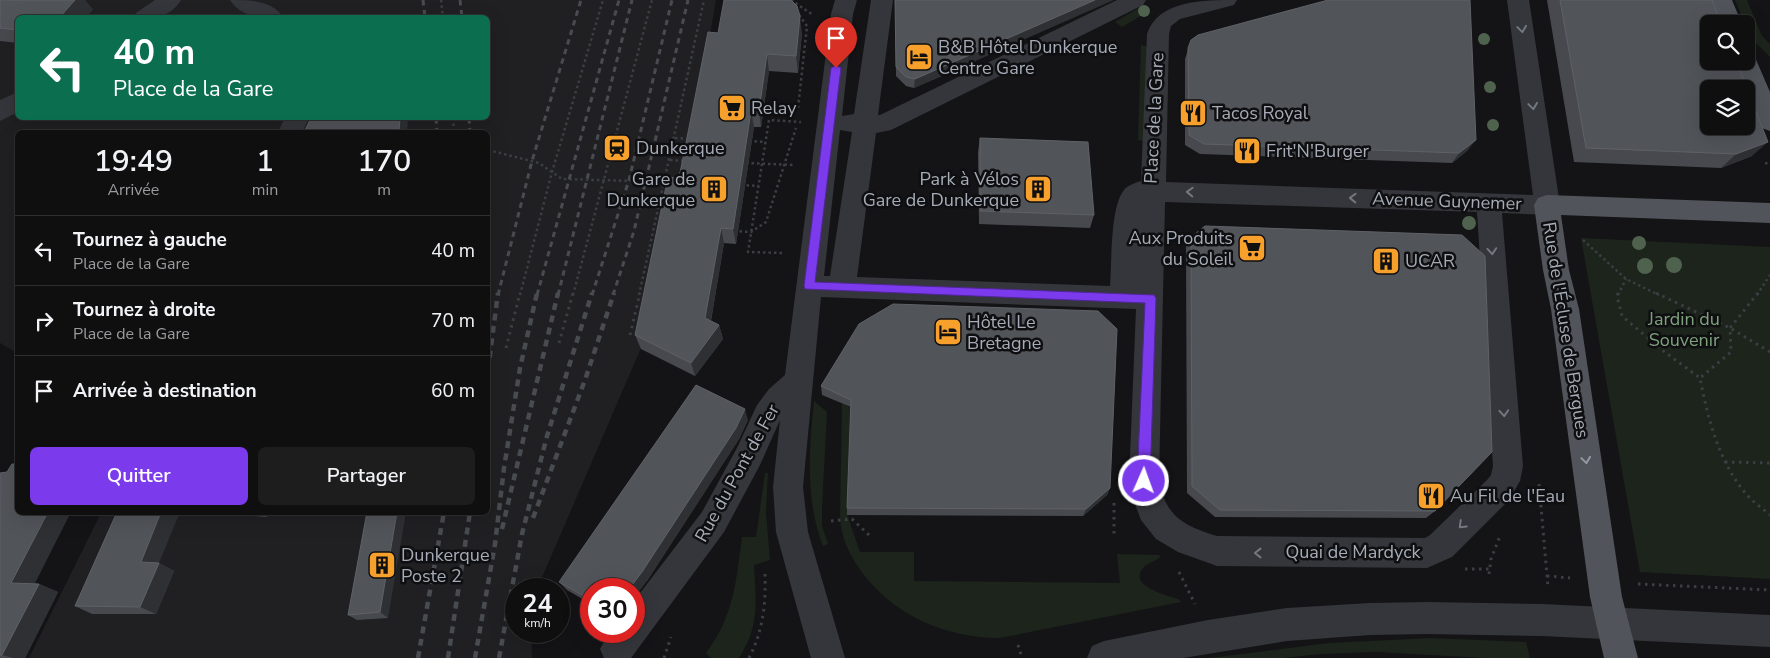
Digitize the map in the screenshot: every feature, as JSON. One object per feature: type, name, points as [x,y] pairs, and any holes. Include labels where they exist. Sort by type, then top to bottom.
[{"type":"main road","points":[[1722,0],[1728,15]]},
{"type":"main road","points":[[1750,70],[1770,122]]},
{"type":"main road","name":"Avenue Guynemer","points":[[1547,205],[1767,212]]},
{"type":"main road","name":"Rue de l'Écluse de Bergues","points":[[1547,205],[1556,270],[1565,309],[1597,537],[1612,625],[1621,658]]},
{"type":"street","points":[[148,15],[170,0]]},
{"type":"street","points":[[240,0],[268,15]]},
{"type":"street","points":[[842,287],[855,124],[870,74],[882,0]]},
{"type":"street","points":[[855,124],[883,124],[1135,0]]},
{"type":"street","points":[[1143,0],[1168,16],[1226,0]]},
{"type":"street","name":"Rue de l'Écluse de Bergues","points":[[1518,0],[1547,205]]},
{"type":"street","points":[[798,380],[843,4]]},
{"type":"street","name":"Place de la Gare","points":[[1137,298],[1154,191],[1158,34],[1161,23],[1168,16]]},
{"type":"street","points":[[0,112],[15,102]]},
{"type":"street","name":"Avenue Guynemer","points":[[1154,191],[1547,205]]},
{"type":"street","name":"Quai de Mardyck","points":[[1137,298],[1144,481],[1148,505],[1168,530],[1189,543],[1223,552],[1427,553],[1441,546],[1498,490],[1505,481],[1508,466],[1489,203]]},
{"type":"street","points":[[809,286],[1137,298]]},
{"type":"street","name":"Rue du Pont de Fer","points":[[645,612],[713,522],[746,462],[767,414],[779,398],[798,380]]},
{"type":"street","name":"Rue du Pont de Fer","points":[[798,380],[789,465],[788,502],[794,539],[828,658]]},
{"type":"street","points":[[1104,658],[1220,634],[1311,622],[1409,616],[1770,631]]},
{"type":"path","points":[[441,0],[443,15]]},
{"type":"path","points":[[506,348],[552,172],[603,0]]},
{"type":"path","points":[[559,343],[652,0]]},
{"type":"path","points":[[630,335],[676,138],[704,0]]},
{"type":"path","points":[[793,11],[799,15],[807,26],[798,108],[803,108]]},
{"type":"path","points":[[780,253],[748,252],[770,120],[791,122]]},
{"type":"path","points":[[728,231],[751,232],[766,222],[795,132]]},
{"type":"path","points":[[676,138],[693,139]]},
{"type":"path","points":[[743,141],[766,142]]},
{"type":"path","points":[[490,150],[540,163],[562,179],[675,182]]},
{"type":"path","points":[[670,160],[689,161]]},
{"type":"path","points":[[739,162],[790,164]]},
{"type":"path","points":[[1765,163],[1770,164]]},
{"type":"path","points":[[736,185],[758,186]]},
{"type":"path","points":[[1547,205],[1626,279],[1730,328],[1770,352]]},
{"type":"path","points":[[1700,378],[1731,352],[1730,328],[1755,298],[1770,275]]},
{"type":"path","points":[[1626,279],[1617,296],[1622,316],[1662,350],[1700,378],[1706,412],[1724,462],[1747,495],[1770,515]]},
{"type":"path","points":[[1724,462],[1770,463]]},
{"type":"path","points":[[831,521],[852,519],[869,535]]},
{"type":"path","points":[[1467,569],[1489,569]]},
{"type":"path","points":[[749,658],[757,643],[764,620],[765,574]]},
{"type":"path","points":[[1547,576],[1573,578]]},
{"type":"path","points":[[1635,584],[1770,590]]},
{"type":"path","points":[[1018,645],[1022,658]]},
{"type":"path","points":[[664,658],[667,648]]},
{"type":"shaded area","points":[[0,0],[716,0],[683,193],[673,193],[641,348],[542,578],[505,578],[505,643],[531,643],[532,658],[29,658],[100,515],[490,515],[490,130],[15,130],[15,352],[0,343]]},
{"type":"green space","points":[[1735,0],[1747,0],[1753,15],[1741,15]]},
{"type":"green space","points":[[1142,6],[1149,11],[1122,27],[1115,22]]},
{"type":"green space","points":[[1755,19],[1762,36],[1770,44],[1770,57],[1755,42]]},
{"type":"green space","points":[[1141,45],[1150,47],[1148,142],[1138,140]]},
{"type":"green space","name":"Jardin du Souvenir","points":[[1581,238],[1770,247],[1770,579],[1640,572]]},
{"type":"green space","points":[[814,401],[827,412],[822,526],[828,544],[823,546],[817,529],[811,493],[810,456]]},
{"type":"green space","points":[[842,403],[851,408],[847,514],[860,552],[914,552],[914,581],[1120,583],[1117,554],[1161,555],[1158,559],[1145,566],[1140,573],[1140,579],[1143,584],[1157,592],[1178,599],[1181,602],[1000,638],[960,634],[922,621],[905,612],[874,587],[861,571],[843,537],[840,522]]},
{"type":"green space","points":[[765,473],[768,473],[766,513],[770,560],[754,565],[756,602],[754,624],[746,646],[739,658],[711,658],[706,653],[723,625],[728,612],[735,583],[742,537],[756,537]]},
{"type":"green space","points":[[1431,638],[1526,642],[1530,658],[1485,658],[1377,652],[1320,654],[1283,658],[1209,658],[1329,643]]},
{"type":"building","points":[[0,0],[75,0],[62,15],[15,15],[15,30],[0,28]]},
{"type":"building","name":"Gare de Dunkerque","points":[[724,0],[791,0],[797,6],[800,16],[796,56],[767,54],[759,111],[751,111],[733,229],[721,228],[705,318],[719,325],[691,363],[635,335],[668,177],[679,178],[708,32],[718,33]]},
{"type":"building","points":[[895,0],[1095,0],[915,79],[906,77],[896,67]]},
{"type":"building","points":[[1328,0],[1470,0],[1476,140],[1459,153],[1204,144],[1189,135],[1188,48],[1191,40],[1198,35]]},
{"type":"building","points":[[1560,0],[1712,0],[1718,15],[1700,15],[1700,70],[1740,70],[1744,80],[1700,80],[1700,135],[1755,135],[1755,109],[1768,142],[1736,154],[1586,148]]},
{"type":"building","points":[[310,120],[400,120],[399,130],[305,130]]},
{"type":"building","name":"Park à Vélos Gare de Dunkerque","points":[[980,138],[1088,142],[1094,215],[980,211]]},
{"type":"building","points":[[1205,226],[1462,235],[1485,256],[1492,452],[1435,511],[1220,510],[1192,486],[1191,237]]},
{"type":"building","points":[[893,304],[1098,311],[1117,329],[1110,488],[1086,509],[847,508],[851,400],[821,386],[859,324]]},
{"type":"building","points":[[696,385],[745,409],[736,428],[637,578],[580,578],[580,594],[570,588],[570,578],[562,578]]},
{"type":"building","points":[[12,464],[15,464],[15,515],[46,515],[11,583],[39,584],[2,655],[0,655],[0,473],[7,472]]},
{"type":"building","points":[[116,515],[160,515],[141,562],[159,563],[140,607],[75,606]]},
{"type":"building","name":"Dunkerque Poste 2","points":[[366,515],[396,515],[380,612],[348,615]]},
{"type":"railway","points":[[423,0],[425,15]]},
{"type":"railway","points":[[460,0],[462,15]]},
{"type":"railway","points":[[498,295],[532,161],[581,0]]},
{"type":"railway","points":[[537,295],[619,0]]},
{"type":"railway","points":[[558,295],[632,0]]},
{"type":"railway","points":[[592,295],[629,180],[672,0]]},
{"type":"railway","points":[[613,295],[634,231],[688,0]]},
{"type":"railway","points":[[436,120],[437,130]]},
{"type":"railway","points":[[469,120],[470,130]]},
{"type":"railway","points":[[490,355],[498,293]]},
{"type":"railway","points":[[475,658],[495,544],[504,468],[520,368],[537,293]]},
{"type":"railway","points":[[502,529],[558,293]]},
{"type":"railway","points":[[499,658],[522,534],[547,436],[592,293]]},
{"type":"railway","points":[[533,518],[585,380],[614,293]]},
{"type":"railway","points":[[418,658],[443,515]]},
{"type":"railway","points":[[448,658],[470,515]]},
{"type":"place","name":"B&B Hôtel Dunkerque Centre Gare","points":[[919,57]]},
{"type":"place","name":"Relay","points":[[732,108]]},
{"type":"place","name":"Tacos Royal","points":[[1193,113]]},
{"type":"place","name":"Dunkerque","points":[[617,148]]},
{"type":"place","name":"Frit'N'Burger","points":[[1247,151]]},
{"type":"place","name":"Gare de Dunkerque","points":[[714,189]]},
{"type":"place","name":"Park à Vélos Gare de Dunkerque","points":[[1038,189]]},
{"type":"place","name":"Aux Produits du Soleil","points":[[1252,248]]},
{"type":"place","name":"UCAR","points":[[1386,261]]},
{"type":"place","name":"Hôtel Le Bretagne","points":[[948,332]]},
{"type":"place","name":"Au Fil de l'Eau","points":[[1431,496]]},
{"type":"place","name":"Dunkerque Poste 2","points":[[382,565]]},
{"type":"route","points":[[836,68],[809,286],[1150,298],[1144,481]]}]
